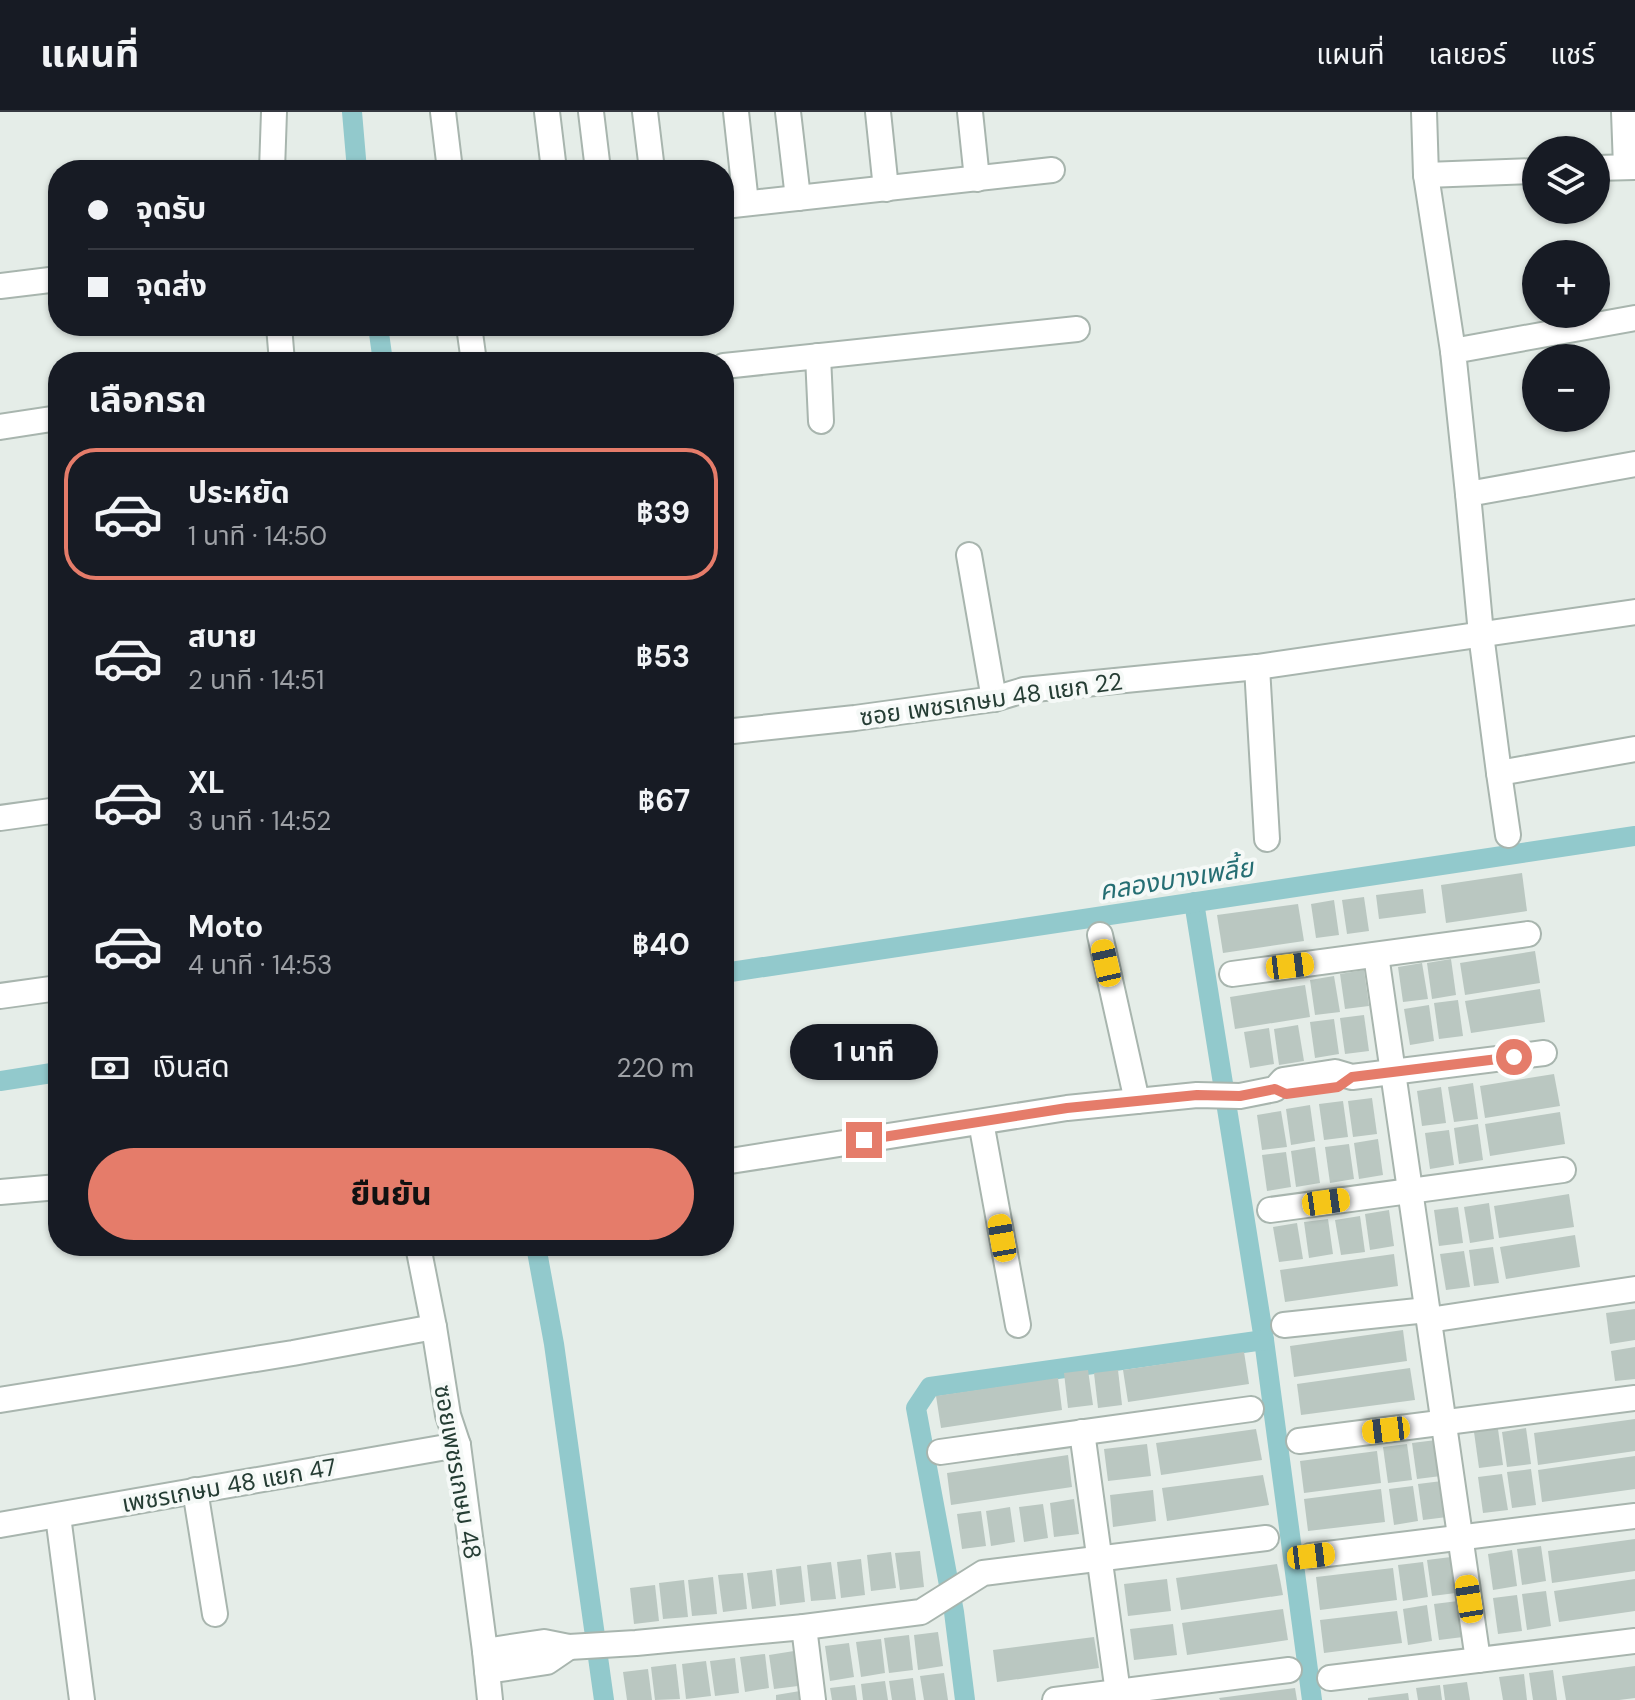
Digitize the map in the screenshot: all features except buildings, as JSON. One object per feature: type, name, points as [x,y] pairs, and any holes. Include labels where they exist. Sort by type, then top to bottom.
[{"type":"street","points":[[272,160],[274,112]]},
{"type":"street","points":[[443,112],[449,160]]},
{"type":"street","points":[[547,112],[553,160]]},
{"type":"street","points":[[591,112],[597,160]]},
{"type":"street","points":[[645,112],[651,160]]},
{"type":"street","points":[[736,112],[735,205],[1052,170]]},
{"type":"street","points":[[788,112],[798,198]]},
{"type":"street","points":[[878,112],[886,189]]},
{"type":"street","points":[[970,112],[977,179]]},
{"type":"street","points":[[1424,112],[1426,175],[1453,351],[1481,634],[1508,835]]},
{"type":"street","points":[[1610,168],[1630,167],[1624,112]]},
{"type":"street","points":[[1426,175],[1522,172]]},
{"type":"street","points":[[0,286],[48,280]]},
{"type":"street","points":[[1453,351],[1635,318]]},
{"type":"street","points":[[734,365],[1077,329]]},
{"type":"street","points":[[818,356],[821,421]]},
{"type":"street","points":[[0,427],[48,420]]},
{"type":"street","points":[[1468,494],[1635,464]]},
{"type":"street","points":[[969,555],[994,699]]},
{"type":"street","name":"ซอย เพชรเกษม 48 แยก 22","points":[[734,731],[994,699],[1024,690],[1257,667],[1635,612]]},
{"type":"street","points":[[1257,667],[1267,839]]},
{"type":"street","points":[[1499,773],[1635,749]]},
{"type":"street","points":[[0,818],[48,811]]},
{"type":"street","points":[[1232,974],[1528,934]]},
{"type":"street","points":[[1100,935],[1137,1101]]},
{"type":"street","points":[[1376,955],[1478,1660]]},
{"type":"street","points":[[0,996],[48,989]]},
{"type":"street","points":[[734,1160],[1067,1108],[1197,1095],[1240,1096],[1275,1089],[1283,1080],[1325,1073],[1335,1072],[1352,1077],[1544,1053]]},
{"type":"street","points":[[981,1122],[1018,1325]]},
{"type":"street","points":[[1270,1210],[1563,1170]]},
{"type":"street","points":[[0,1192],[48,1188]]},
{"type":"street","name":"ซอยเพชรเกษม 48","points":[[420,1256],[448,1415],[458,1445],[490,1700]]},
{"type":"street","points":[[1284,1325],[1428,1315],[1635,1289]]},
{"type":"street","points":[[0,1400],[434,1327]]},
{"type":"street","points":[[1299,1441],[1635,1398]]},
{"type":"street","points":[[940,1452],[1251,1409]]},
{"type":"street","points":[[1082,1432],[1118,1696]]},
{"type":"street","name":"เพชรเกษม 48 แยก 47","points":[[0,1525],[458,1445]]},
{"type":"street","points":[[195,1490],[215,1614]]},
{"type":"street","points":[[58,1516],[82,1700]]},
{"type":"street","points":[[1311,1556],[1635,1516]]},
{"type":"street","points":[[486,1661],[544,1642],[569,1647],[636,1643],[921,1612],[983,1573],[1266,1538]]},
{"type":"street","points":[[804,1627],[813,1700]]},
{"type":"street","points":[[1330,1678],[1635,1641]]},
{"type":"street","points":[[1055,1700],[1118,1696],[1289,1670]]},
{"type":"waterway","points":[[352,112],[356,160]]},
{"type":"waterway","points":[[379,336],[382,352]]},
{"type":"waterway","name":"คลองบางเพลี้ย","points":[[734,971],[1635,836]]},
{"type":"waterway","points":[[1194,902],[1264,1340],[1312,1700]]},
{"type":"waterway","name":"คลองบางเพลี้ย","points":[[0,1081],[48,1074]]},
{"type":"waterway","points":[[538,1256],[554,1344],[604,1700]]},
{"type":"waterway","points":[[965,1700],[954,1612],[916,1408],[930,1387],[1264,1340]]},
{"type":"route","points":[[864,1140],[1067,1108],[1197,1095],[1240,1096],[1275,1089],[1286,1094],[1338,1087],[1352,1077],[1514,1057]]}]
